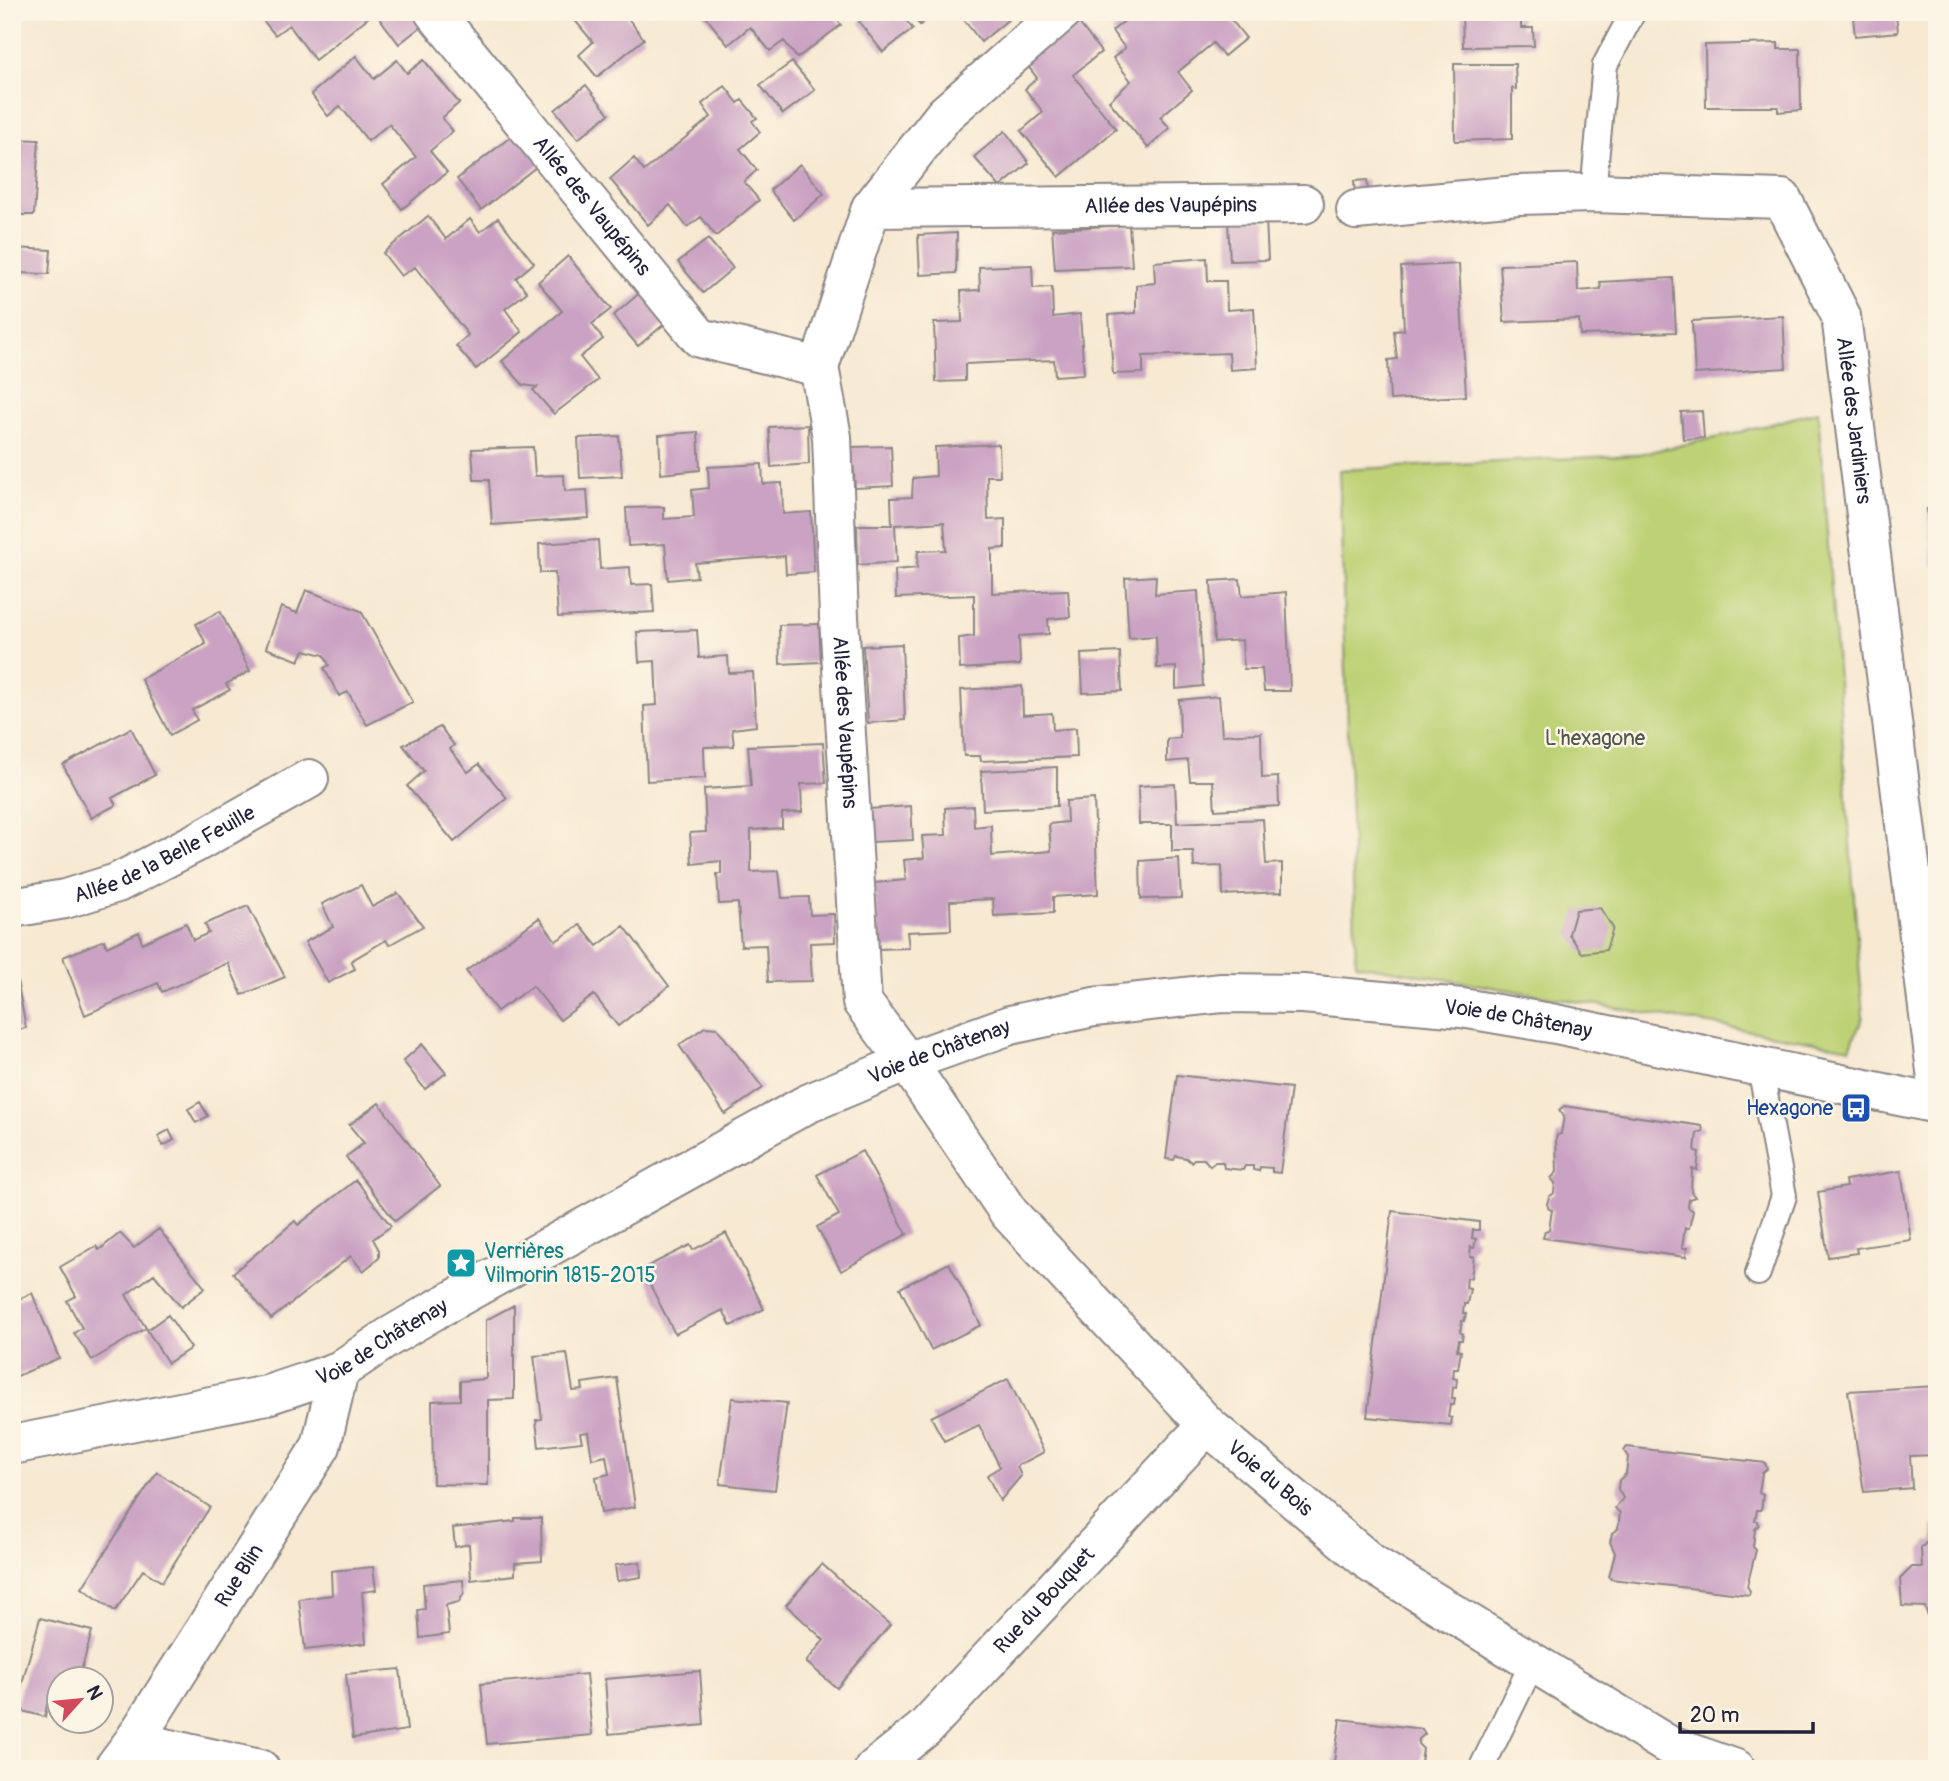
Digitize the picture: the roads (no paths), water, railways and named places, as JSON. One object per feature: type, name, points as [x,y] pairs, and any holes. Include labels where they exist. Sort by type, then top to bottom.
[{"type":"street","name":"Allée des Vaupépins","points":[[434,12],[700,338],[819,367]]},
{"type":"street","name":"Allée des Vaupépins","points":[[907,1062],[862,1002],[839,617],[832,437],[819,367],[871,208],[945,114],[1062,12]]},
{"type":"street","name":"Allée des Jardiniers","points":[[1356,210],[1518,195],[1593,193],[1782,199],[1841,316],[1937,1079]]},
{"type":"street","name":"Allée des Vaupépins","points":[[871,208],[1304,204]]},
{"type":"street","name":"Allée de la Belle Feuille","points":[[12,908],[65,899],[117,883],[309,779]]},
{"type":"street","name":"Voie de Châtenay","points":[[12,1445],[267,1395],[340,1371],[389,1336],[807,1104],[907,1062],[1010,1025],[1094,1007],[1222,993],[1303,994],[1462,1008],[1556,1024],[1937,1104]]},
{"type":"street","name":"Voie du Bois","points":[[907,1062],[1009,1213],[1207,1425],[1372,1564],[1668,1745],[1736,1769]]},
{"type":"street","name":"Rue Blin","points":[[123,1755],[321,1446],[340,1371]]},
{"type":"street","name":"Rue du Bouquet","points":[[874,1769],[925,1728],[1207,1425]]},
{"type":"street","points":[[123,1755],[260,1769]]},
{"type":"lane","points":[[1593,193],[1605,65],[1633,12]]},
{"type":"lane","points":[[1758,1273],[1784,1196],[1760,1067]]},
{"type":"lane","points":[[1481,1769],[1533,1662]]},
{"type":"place","name":"Hexagone","points":[[1856,1108]]},
{"type":"place","name":"Verrières Vilmorin 1815-2015","points":[[461,1263]]},
{"type":"park label","name":"L'hexagone","points":[[1595,738]]}]
